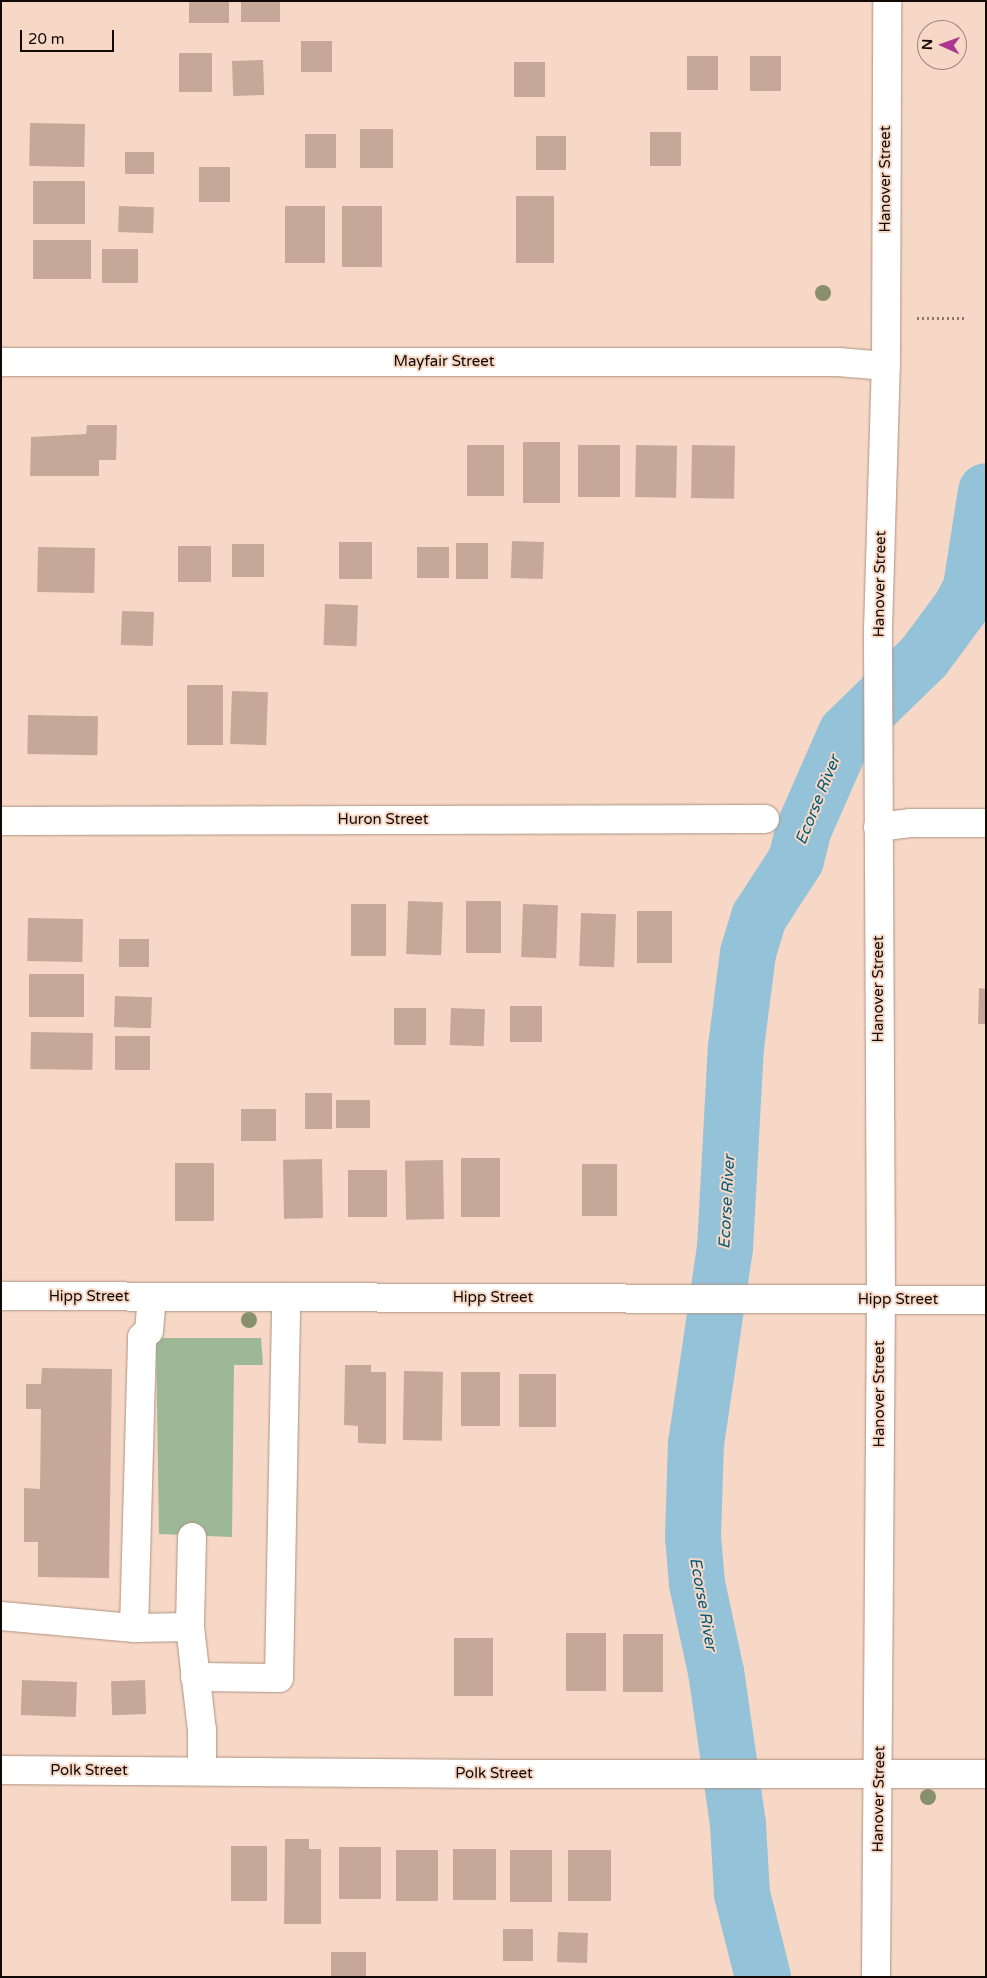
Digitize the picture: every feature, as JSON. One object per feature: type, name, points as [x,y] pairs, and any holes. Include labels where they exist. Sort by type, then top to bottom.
[{"type":"street","name":"Hanover Street","points":[[876,1977],[880,1774],[881,1300],[878,827],[880,728],[878,630],[886,366],[887,1]]},
{"type":"street","name":"Mayfair Street","points":[[1,362],[838,362],[886,366]]},
{"type":"street","name":"Huron Street","points":[[1,821],[765,819]]},
{"type":"street","points":[[878,827],[910,823],[986,823]]},
{"type":"street","name":"Hipp Street","points":[[1,1296],[986,1300]]},
{"type":"street","points":[[134,1628],[142,1337],[149,1331],[152,1297]]},
{"type":"street","points":[[195,1678],[279,1678],[286,1297]]},
{"type":"street","points":[[192,1537],[190,1628],[202,1730],[202,1772]]},
{"type":"street","points":[[1,1616],[134,1628],[190,1628]]},
{"type":"street","name":"Polk Street","points":[[1,1770],[986,1774]]},
{"type":"path","points":[[914,318],[966,318]]},
{"type":"green space","points":[[156,1338],[261,1338],[263,1365],[234,1365],[232,1537],[159,1534]]},
{"type":"building","points":[[189,1],[229,1],[229,23],[189,23]]},
{"type":"building","points":[[241,1],[280,1],[280,22],[241,22]]},
{"type":"building","points":[[301,41],[332,41],[332,72],[301,72]]},
{"type":"building","points":[[179,53],[212,53],[212,92],[179,92]]},
{"type":"building","points":[[687,56],[718,56],[718,90],[687,90]]},
{"type":"building","points":[[750,56],[781,56],[781,91],[750,91]]},
{"type":"building","points":[[263,60],[264,95],[233,96],[232,61]]},
{"type":"building","points":[[514,62],[545,62],[545,97],[514,97]]},
{"type":"building","points":[[30,123],[85,124],[84,167],[29,166]]},
{"type":"building","points":[[360,129],[393,129],[393,168],[360,168]]},
{"type":"building","points":[[650,132],[681,132],[681,166],[650,166]]},
{"type":"building","points":[[305,134],[336,134],[336,168],[305,168]]},
{"type":"building","points":[[536,136],[566,136],[566,170],[536,170]]},
{"type":"building","points":[[125,152],[154,152],[154,174],[125,174]]},
{"type":"building","points":[[199,167],[230,167],[230,202],[199,202]]},
{"type":"building","points":[[33,181],[85,181],[85,224],[33,224]]},
{"type":"building","points":[[516,196],[554,196],[554,263],[516,263]]},
{"type":"building","points":[[119,206],[154,207],[153,233],[118,232]]},
{"type":"building","points":[[285,206],[325,206],[325,263],[285,263]]},
{"type":"building","points":[[342,206],[382,206],[382,267],[342,267]]},
{"type":"building","points":[[33,240],[91,240],[91,279],[33,279]]},
{"type":"building","points":[[102,249],[138,249],[138,283],[102,283]]},
{"type":"building","points":[[87,425],[117,425],[116,460],[99,460],[99,476],[30,476],[31,437],[86,434]]},
{"type":"building","points":[[523,442],[560,442],[560,503],[523,503]]},
{"type":"building","points":[[467,445],[504,445],[504,496],[467,496]]},
{"type":"building","points":[[578,445],[620,445],[620,497],[578,497]]},
{"type":"building","points":[[636,445],[677,446],[676,498],[635,497]]},
{"type":"building","points":[[692,445],[735,446],[734,499],[691,498]]},
{"type":"building","points":[[512,541],[544,542],[543,579],[511,578]]},
{"type":"building","points":[[339,542],[372,542],[372,579],[339,579]]},
{"type":"building","points":[[456,543],[488,543],[488,579],[456,579]]},
{"type":"building","points":[[232,544],[264,544],[264,577],[232,577]]},
{"type":"building","points":[[178,546],[211,546],[211,582],[178,582]]},
{"type":"building","points":[[38,547],[95,548],[94,593],[37,592]]},
{"type":"building","points":[[417,547],[449,547],[449,578],[417,578]]},
{"type":"building","points":[[325,604],[358,605],[357,646],[324,645]]},
{"type":"building","points":[[122,611],[154,612],[153,646],[121,645]]},
{"type":"building","points":[[187,685],[223,685],[223,745],[187,745]]},
{"type":"building","points":[[232,691],[268,692],[266,745],[230,744]]},
{"type":"building","points":[[28,715],[98,716],[97,755],[27,754]]},
{"type":"building","points":[[408,901],[443,902],[441,955],[406,954]]},
{"type":"building","points":[[466,901],[501,901],[501,953],[466,953]]},
{"type":"building","points":[[351,904],[386,904],[386,956],[351,956]]},
{"type":"building","points":[[523,904],[558,905],[556,958],[521,957]]},
{"type":"building","points":[[637,911],[672,911],[672,963],[637,963]]},
{"type":"building","points":[[581,913],[616,914],[614,967],[579,966]]},
{"type":"building","points":[[28,918],[83,919],[82,962],[27,961]]},
{"type":"building","points":[[119,939],[149,939],[149,967],[119,967]]},
{"type":"building","points":[[29,974],[84,974],[84,1017],[29,1017]]},
{"type":"building","points":[[979,988],[986,989],[986,1024],[978,1024]]},
{"type":"building","points":[[115,996],[152,997],[151,1028],[114,1027]]},
{"type":"building","points":[[510,1006],[542,1006],[542,1042],[510,1042]]},
{"type":"building","points":[[394,1008],[426,1008],[426,1045],[394,1045]]},
{"type":"building","points":[[451,1008],[485,1009],[484,1046],[450,1045]]},
{"type":"building","points":[[31,1032],[93,1033],[92,1070],[30,1069]]},
{"type":"building","points":[[115,1036],[150,1036],[150,1070],[115,1070]]},
{"type":"building","points":[[305,1093],[332,1093],[332,1129],[305,1129]]},
{"type":"building","points":[[336,1100],[370,1100],[370,1128],[336,1128]]},
{"type":"building","points":[[241,1109],[276,1109],[276,1141],[241,1141]]},
{"type":"building","points":[[461,1158],[500,1158],[500,1217],[461,1217]]},
{"type":"building","points":[[322,1159],[323,1218],[284,1219],[283,1160]]},
{"type":"building","points":[[443,1160],[444,1219],[406,1220],[405,1161]]},
{"type":"building","points":[[175,1163],[214,1163],[214,1221],[175,1221]]},
{"type":"building","points":[[582,1164],[617,1164],[617,1216],[582,1216]]},
{"type":"building","points":[[348,1170],[387,1170],[387,1217],[348,1217]]},
{"type":"building","points":[[345,1365],[371,1365],[371,1372],[386,1372],[386,1444],[358,1443],[358,1426],[344,1425]]},
{"type":"building","points":[[42,1368],[112,1369],[109,1578],[38,1577],[38,1542],[24,1542],[24,1488],[40,1489],[41,1409],[26,1409],[26,1384],[41,1384]]},
{"type":"building","points":[[404,1371],[443,1372],[442,1441],[403,1440]]},
{"type":"building","points":[[461,1372],[500,1372],[500,1426],[461,1426]]},
{"type":"building","points":[[519,1374],[556,1374],[556,1427],[519,1427]]},
{"type":"building","points":[[566,1633],[606,1633],[606,1691],[566,1691]]},
{"type":"building","points":[[623,1634],[663,1634],[663,1692],[623,1692]]},
{"type":"building","points":[[454,1638],[493,1638],[493,1696],[454,1696]]},
{"type":"building","points":[[22,1680],[77,1682],[76,1717],[21,1715]]},
{"type":"building","points":[[145,1680],[146,1714],[112,1715],[111,1681]]},
{"type":"building","points":[[285,1839],[309,1839],[309,1849],[321,1849],[321,1924],[284,1924]]},
{"type":"building","points":[[231,1846],[267,1846],[267,1901],[231,1901]]},
{"type":"building","points":[[339,1847],[381,1847],[381,1899],[339,1899]]},
{"type":"building","points":[[453,1849],[496,1849],[496,1900],[453,1900]]},
{"type":"building","points":[[396,1850],[438,1850],[438,1901],[396,1901]]},
{"type":"building","points":[[510,1850],[552,1850],[552,1902],[510,1902]]},
{"type":"building","points":[[568,1850],[611,1850],[611,1901],[568,1901]]},
{"type":"building","points":[[503,1929],[533,1929],[533,1961],[503,1961]]},
{"type":"building","points":[[558,1932],[588,1933],[587,1963],[557,1962]]},
{"type":"building","points":[[331,1952],[366,1952],[366,1977],[331,1977]]},
{"type":"waterway","name":"Ecorse River","points":[[763,1977],[742,1894],[738,1824],[716,1672],[697,1583],[693,1537],[696,1444],[725,1248],[736,1047],[748,953],[759,917],[796,860],[803,831],[846,733],[924,657],[961,607],[971,587],[986,491]]}]
